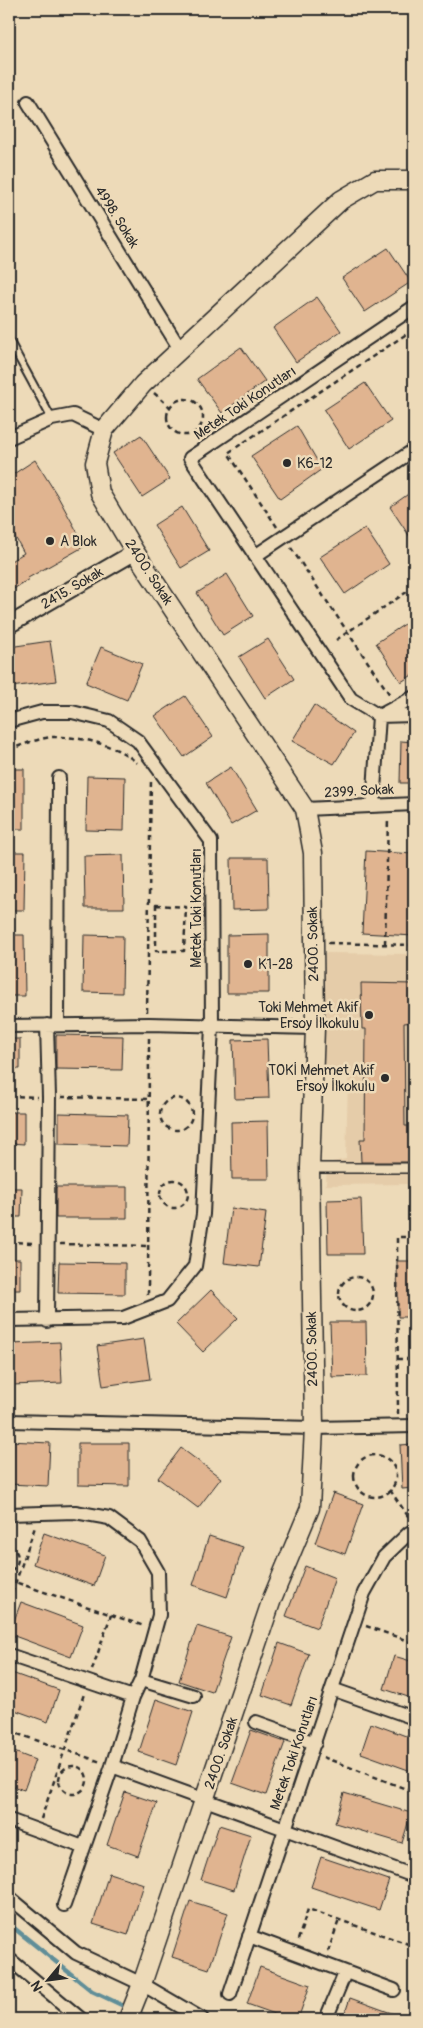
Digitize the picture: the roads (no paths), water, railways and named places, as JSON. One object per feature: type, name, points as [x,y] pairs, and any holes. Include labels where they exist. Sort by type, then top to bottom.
[{"type":"main road","name":"2400. Sokak","points":[[128,2019],[205,1800],[272,1600],[310,1508],[314,1428],[310,1168],[315,1028],[312,943],[313,853],[304,809],[135,552],[100,493],[95,463],[104,430],[143,384],[340,200],[375,180],[414,180]]},
{"type":"street","name":"4998. Sokak","points":[[28,102],[180,349]]},
{"type":"street","name":"Metek Toki Konutları","points":[[379,716],[351,700],[190,458],[414,307]]},
{"type":"street","points":[[9,438],[52,419],[73,415],[104,430]]},
{"type":"street","points":[[255,556],[414,450]]},
{"type":"street","name":"2415. Sokak","points":[[9,625],[135,552]]},
{"type":"street","points":[[379,716],[414,697]]},
{"type":"street","name":"Metek Toki Konutları","points":[[9,721],[42,712],[72,712],[109,720],[138,741],[211,841],[212,1026],[203,1214],[195,1266],[167,1301],[124,1318],[47,1321],[9,1320]]},
{"type":"street","points":[[379,716],[414,715]]},
{"type":"street","points":[[373,805],[379,716]]},
{"type":"street","points":[[47,1321],[49,1097],[59,778]]},
{"type":"street","name":"2399. Sokak","points":[[304,809],[414,804]]},
{"type":"street","points":[[9,1026],[148,1019],[212,1026],[315,1028]]},
{"type":"street","points":[[310,1168],[414,1168]]},
{"type":"street","points":[[9,1421],[314,1428],[414,1426]]},
{"type":"street","points":[[9,1514],[75,1512],[109,1518],[140,1540],[158,1572],[159,1615],[141,1680],[133,1696],[112,1766],[64,1905]]},
{"type":"street","name":"Metek Toki Konutları","points":[[230,1994],[284,1827],[313,1748],[364,1593],[384,1557],[414,1530]]},
{"type":"street","points":[[9,1655],[133,1696]]},
{"type":"street","points":[[141,1680],[194,1696]]},
{"type":"street","name":"Metek Toki Konutları","points":[[332,1689],[414,1718]]},
{"type":"street","points":[[256,1722],[313,1748]]},
{"type":"street","name":"Metek Toki Konutları","points":[[112,1766],[284,1827],[414,1876]]},
{"type":"street","points":[[9,1820],[84,1847]]},
{"type":"street","points":[[9,1897],[76,1953],[139,1989],[202,2019]]},
{"type":"street","points":[[249,1936],[394,1990]]},
{"type":"street","points":[[9,1959],[81,2019]]},
{"type":"street","points":[[326,2019],[345,1973]]},
{"type":"lane","points":[[9,340],[52,419]]},
{"type":"waterway","points":[[9,1924],[92,1991],[128,2008]]},
{"type":"waterway","points":[[135,2011],[152,2019]]},
{"type":"place","name":"K6-12","points":[[287,463]]},
{"type":"place","name":"A Blok","points":[[50,541]]},
{"type":"place","name":"K1-28","points":[[248,964]]},
{"type":"place","name":"Toki Mehmet Akif Ersoy İlkokulu","points":[[369,1015]]},
{"type":"place","name":"TOKİ Mehmet Akif Ersoy İlkokulu","points":[[385,1078]]}]
